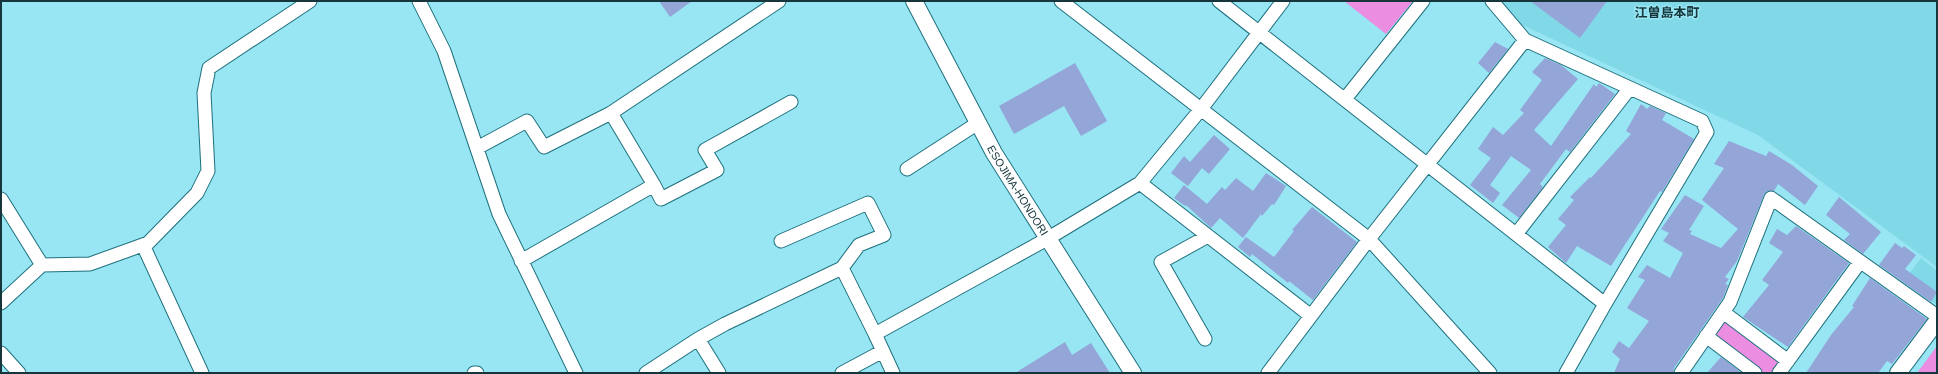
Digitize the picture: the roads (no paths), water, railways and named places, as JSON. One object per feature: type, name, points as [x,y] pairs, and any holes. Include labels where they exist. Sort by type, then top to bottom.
[{"type":"street","points":[[1,303],[42,264],[90,264],[148,243],[197,193],[208,171],[204,93],[209,68],[310,1]]},
{"type":"street","points":[[477,148],[527,121],[544,147],[610,113],[779,1]]},
{"type":"street","name":"ESOJIMA-HONDORI","points":[[914,1],[994,153],[1133,373]]},
{"type":"street","points":[[1061,1],[1369,239],[1490,373]]},
{"type":"street","points":[[1219,1],[1517,233],[1605,304]]},
{"type":"street","points":[[875,334],[1047,239],[1140,183],[1201,109],[1284,1]]},
{"type":"street","points":[[1344,99],[1423,1]]},
{"type":"street","points":[[1492,1],[1525,40],[1702,122],[1707,132],[1566,373]]},
{"type":"street","points":[[421,2],[444,51],[499,214],[576,373]]},
{"type":"street","points":[[1268,373],[1369,239],[1525,40]]},
{"type":"street","points":[[1517,233],[1630,88]]},
{"type":"street","points":[[610,113],[661,199],[717,170],[705,150],[791,102]]},
{"type":"street","points":[[907,169],[978,123]]},
{"type":"street","points":[[1140,183],[1312,316]]},
{"type":"street","points":[[521,261],[654,186]]},
{"type":"street","points":[[1681,373],[1730,302],[1771,198],[1937,316]]},
{"type":"street","points":[[1,199],[42,264]]},
{"type":"street","points":[[646,373],[698,339],[725,324],[842,268],[859,245],[884,235],[868,203],[781,241]]},
{"type":"street","points":[[1205,339],[1161,262],[1208,236]]},
{"type":"street","points":[[143,245],[202,373]]},
{"type":"street","points":[[1779,373],[1860,262]]},
{"type":"street","points":[[842,268],[893,373]]},
{"type":"street","points":[[1723,312],[1788,361]]},
{"type":"street","points":[[1898,373],[1937,321]]},
{"type":"street","points":[[1706,336],[1755,373]]},
{"type":"street","points":[[698,339],[719,373]]},
{"type":"street","points":[[842,373],[883,352]]},
{"type":"street","points":[[1,353],[19,373]]},
{"type":"district","name":"江曽島本町","points":[[1667,12]]}]
